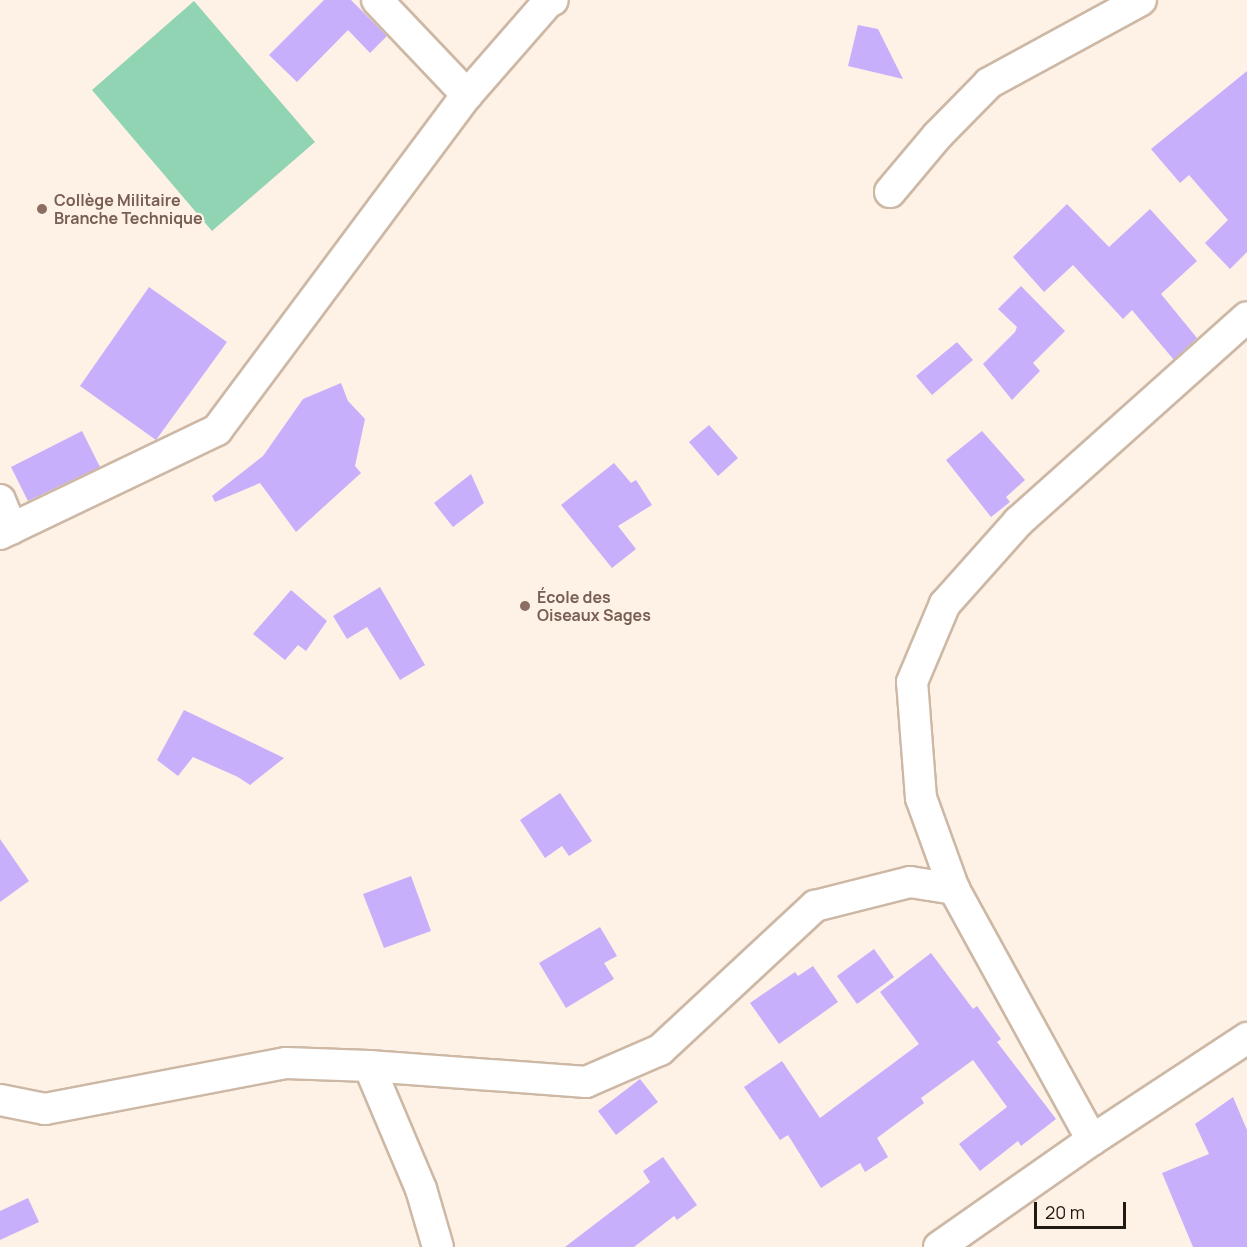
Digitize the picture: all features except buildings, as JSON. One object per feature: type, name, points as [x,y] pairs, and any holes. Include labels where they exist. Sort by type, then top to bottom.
[{"type":"street","points":[[377,0],[467,95]]},
{"type":"street","points":[[0,500],[6,532],[217,430],[467,95],[553,0]]},
{"type":"street","points":[[890,192],[937,136],[990,83],[1141,0]]},
{"type":"street","points":[[1092,1140],[954,889],[921,798],[912,682],[945,604],[1018,522],[1247,317]]},
{"type":"street","points":[[0,1100],[45,1109],[286,1063],[369,1066],[586,1082],[660,1050],[815,906],[910,882],[954,889]]},
{"type":"street","points":[[939,1247],[1092,1140],[1247,1038]]},
{"type":"street","points":[[369,1066],[421,1189],[438,1247]]},
{"type":"green space","points":[[194,1],[315,142],[212,231],[92,90]]},
{"type":"place","name":"Collège Militaire Branche Technique","points":[[42,209]]},
{"type":"place","name":"École des Oiseaux Sages","points":[[525,606]]}]
